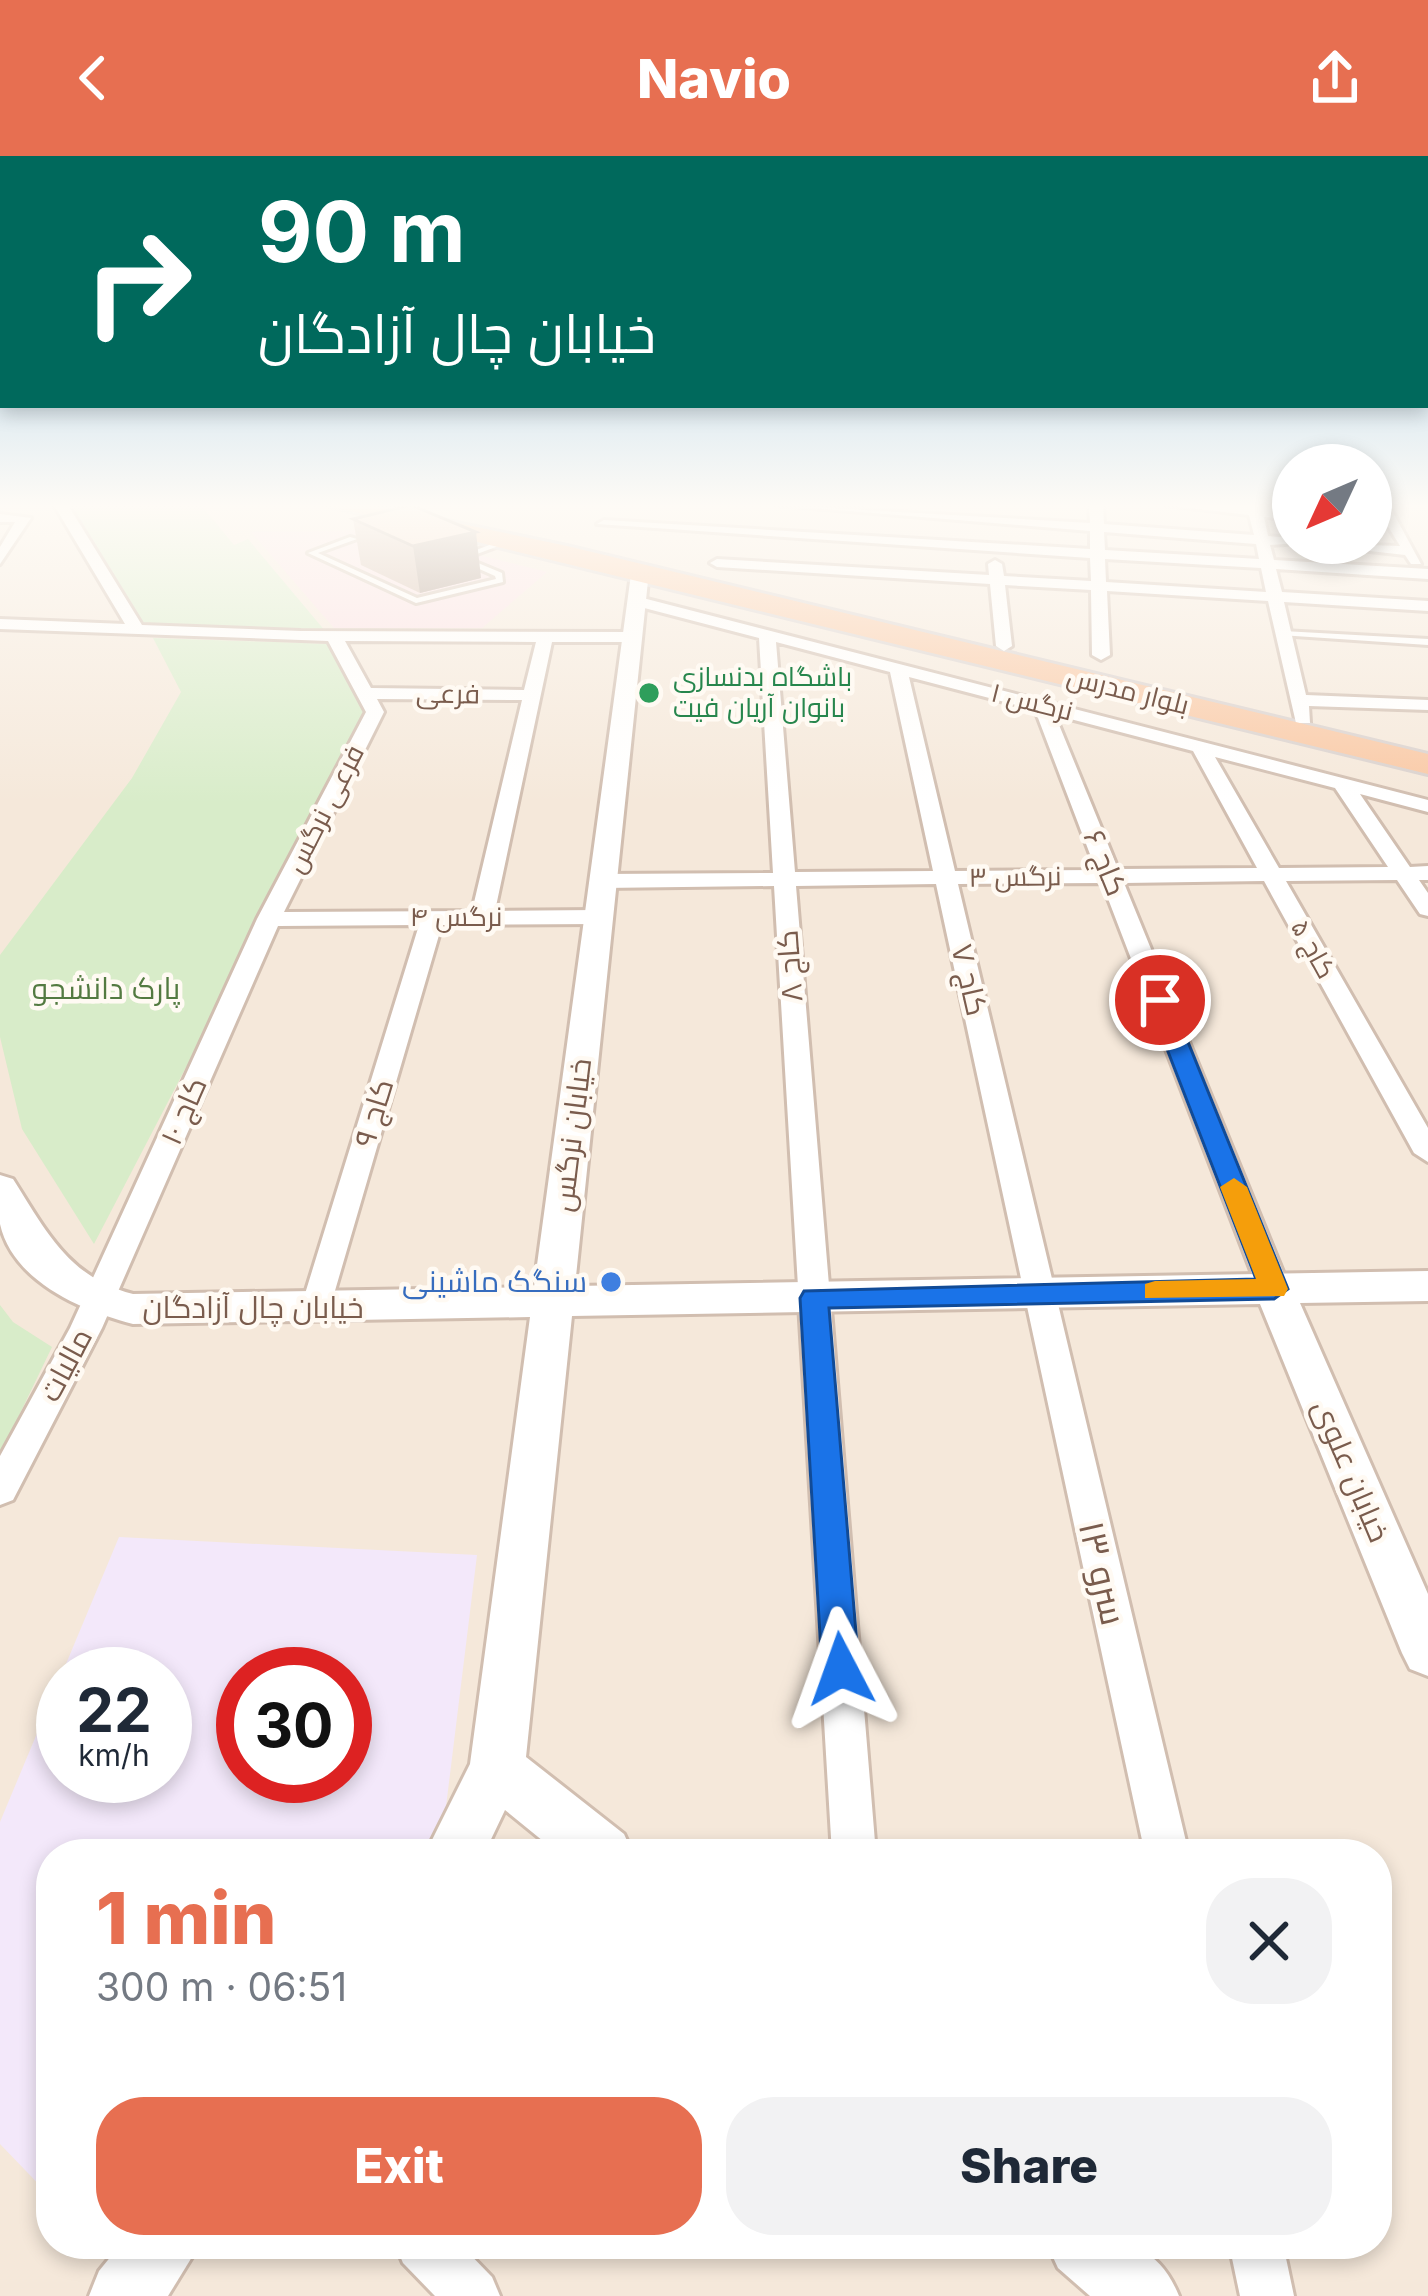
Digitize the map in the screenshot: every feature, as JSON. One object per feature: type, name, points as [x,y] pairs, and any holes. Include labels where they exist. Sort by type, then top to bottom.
[{"type":"highway","name":"بلوار مدرس","points":[[721,605],[1428,764]]},
{"type":"highway","name":"بلوار مدرس","points":[[848,605],[1004,646],[1301,709],[1428,749]]},
{"type":"street","points":[[122,605],[138,632]]},
{"type":"street","name":"خیابان نرگس","points":[[497,1769],[635,605]]},
{"type":"street","name":"نرگس ۱","points":[[688,605],[767,634],[1428,806]]},
{"type":"street","points":[[1000,605],[1004,646]]},
{"type":"street","points":[[1100,605],[1101,655]]},
{"type":"street","points":[[1277,605],[1301,709],[1428,705]]},
{"type":"street","points":[[0,624],[334,637],[632,637]]},
{"type":"street","name":"کاج ۸","points":[[767,634],[853,1839]]},
{"type":"street","points":[[334,637],[363,693]]},
{"type":"street","points":[[482,917],[545,637]]},
{"type":"street","name":"کاج ۷","points":[[898,668],[1039,1293]]},
{"type":"street","name":"فرعی","points":[[363,693],[534,694]]},
{"type":"street","name":"فرعی نرگس","points":[[269,919],[375,712],[363,693]]},
{"type":"street","name":"کاج ۶","points":[[1042,705],[1274,1289]]},
{"type":"street","name":"کاج ۵","points":[[1199,745],[1428,1154]]},
{"type":"street","points":[[1343,784],[1416,873],[1428,908]]},
{"type":"street","name":"نرگس ۳","points":[[602,881],[1416,873]]},
{"type":"street","name":"کاج ۹","points":[[316,1310],[433,917]]},
{"type":"street","name":"نرگس ۴","points":[[269,919],[598,917]]},
{"type":"street","name":"کاج ۱۰","points":[[98,1303],[269,919]]},
{"type":"street","name":"خیابان چال آزادگان","points":[[0,1188],[19,1229],[50,1273],[98,1303],[134,1309],[316,1310],[1428,1286]]},
{"type":"street","name":"خیابان علوی","points":[[1274,1289],[1428,1653]]},
{"type":"street","name":"سرو ۱۳","points":[[1039,1293],[1164,1839]]},
{"type":"street","name":"مالیات","points":[[0,1490],[98,1303]]},
{"type":"street","points":[[462,1839],[497,1769],[585,1839]]},
{"type":"street","points":[[124,2296],[153,2259]]},
{"type":"street","points":[[437,2259],[473,2296]]},
{"type":"street","points":[[1100,2259],[1144,2296]]},
{"type":"street","points":[[1259,2259],[1268,2296]]},
{"type":"lane","points":[[1283,633],[1428,642]]},
{"type":"shaded area","points":[[0,605],[1428,605],[1428,2296],[0,2296]]},
{"type":"shaded area","points":[[314,605],[509,605],[482,628],[334,628]]},
{"type":"shaded area","points":[[119,1537],[477,1555],[443,1831],[436,1839],[36,1839],[36,2181],[0,2144],[0,1822],[36,1736],[36,1803],[192,1803],[192,1647],[73,1647]]},
{"type":"green space","points":[[132,605],[303,605],[326,632],[146,627]]},
{"type":"green space","name":"پارک دانشجو","points":[[153,638],[333,644],[371,712],[94,1244],[22,1129],[0,1037],[0,955],[132,778],[181,692]]},
{"type":"green space","points":[[0,1305],[13,1322],[52,1347],[0,1455]]},
{"type":"slow traffic","points":[[1155,1291],[1274,1289],[1234,1187]]},
{"type":"place","name":"باشگاه بدنسازی بانوان آریان فیت","points":[[649,693]]},
{"type":"place","name":"سنگک ماشینی","points":[[611,1282]]},
{"type":"route","points":[[841,1669],[814,1298],[1274,1289],[1160,1000]]}]
